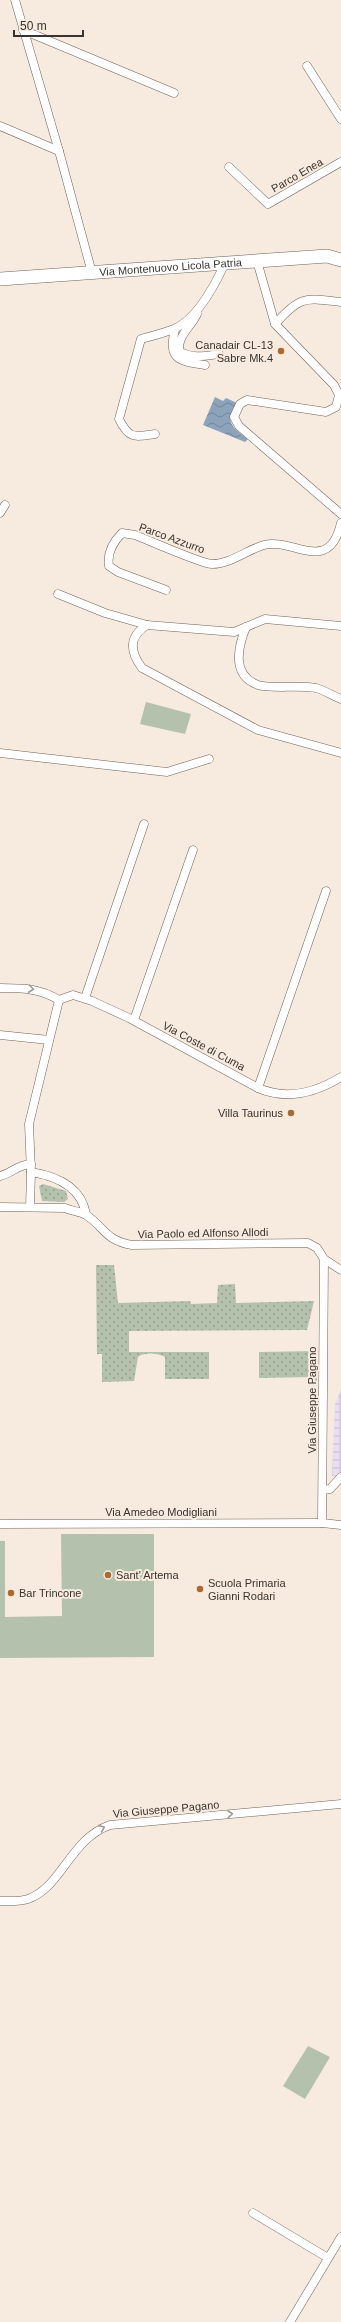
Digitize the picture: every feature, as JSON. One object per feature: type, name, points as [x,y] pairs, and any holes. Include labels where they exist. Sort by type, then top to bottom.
[{"type":"main road","name":"Via Montenuovo Licola Patria","points":[[0,279],[327,256],[341,260]]},
{"type":"street","points":[[15,0],[59,151],[92,273]]},
{"type":"street","points":[[23,30],[174,93]]},
{"type":"street","points":[[307,66],[341,118]]},
{"type":"street","points":[[0,126],[59,151]]},
{"type":"street","name":"Parco Enea","points":[[229,167],[268,204],[341,162]]},
{"type":"street","name":"Parco Azzurro","points":[[166,590],[118,572],[109,566],[108,559],[115,540],[122,533],[135,535],[211,564],[226,560],[265,545],[315,552],[328,548],[339,533],[341,522],[338,512],[239,426],[234,417],[240,404],[246,400],[326,412],[338,410],[339,395],[334,385],[275,324],[258,261]]},
{"type":"street","points":[[155,434],[135,437],[126,431],[120,419],[141,339],[175,329],[188,319],[212,290],[225,263]]},
{"type":"street","points":[[275,324],[289,309],[308,298],[341,302]]},
{"type":"street","points":[[199,306],[192,325],[180,337],[178,344],[179,351],[186,356],[219,354]]},
{"type":"street","points":[[175,329],[171,345],[175,354],[184,362],[204,365]]},
{"type":"street","points":[[0,513],[5,505]]},
{"type":"street","points":[[58,594],[105,613],[147,625],[234,632],[265,619],[341,626]]},
{"type":"street","points":[[147,625],[138,631],[132,646],[133,656],[142,668],[258,730],[341,754]]},
{"type":"street","points":[[246,627],[240,644],[238,659],[243,675],[258,685],[316,688],[341,699]]},
{"type":"street","points":[[0,753],[167,772],[209,759]]},
{"type":"street","points":[[85,998],[144,824]]},
{"type":"street","points":[[134,1020],[193,850]]},
{"type":"street","points":[[258,1088],[326,891]]},
{"type":"street","points":[[0,988],[30,988],[46,992],[59,1000],[29,1124],[31,1168],[30,1207]]},
{"type":"street","name":"Via Coste di Cuma","points":[[59,1000],[73,995],[85,998],[134,1020],[258,1088],[279,1095],[297,1094],[316,1090],[341,1077]]},
{"type":"street","points":[[0,1035],[49,1040]]},
{"type":"street","points":[[0,1176],[6,1175],[19,1165],[31,1168],[65,1182],[76,1191],[74,1201],[65,1208]]},
{"type":"street","name":"Via Paolo ed Alfonso Allodi","points":[[76,1191],[85,1208],[86,1214],[103,1232],[121,1243],[132,1245],[308,1243],[317,1248],[324,1259],[341,1270]]},
{"type":"street","points":[[0,1207],[65,1208],[86,1214]]},
{"type":"street","name":"Via Giuseppe Pagano","points":[[322,1523],[324,1259]]},
{"type":"street","points":[[323,1490],[330,1489],[341,1476]]},
{"type":"street","points":[[322,1523],[341,1525]]},
{"type":"street","name":"Via Amedeo Modigliani","points":[[0,1524],[322,1523]]},
{"type":"street","name":"Via Giuseppe Pagano","points":[[0,1901],[21,1900],[40,1892],[72,1853],[90,1834],[110,1825],[340,1806]]},
{"type":"street","points":[[253,2213],[328,2258]]},
{"type":"street","points":[[290,2322],[341,2238]]},
{"type":"shaded area","points":[[341,1390],[341,1471],[336,1476],[332,1476],[335,1404]]},
{"type":"green space","points":[[146,702],[191,714],[185,734],[140,724]]},
{"type":"green space","points":[[43,1184],[66,1191],[68,1199],[64,1202],[42,1201],[39,1186]]},
{"type":"green space","points":[[96,1265],[114,1265],[118,1303],[190,1301],[191,1304],[217,1303],[218,1285],[235,1284],[236,1303],[314,1301],[307,1330],[129,1331],[129,1352],[209,1352],[209,1379],[165,1379],[165,1357],[144,1354],[138,1357],[134,1381],[102,1382],[102,1354],[97,1354]]},
{"type":"green space","points":[[317,1351],[317,1381],[311,1381],[310,1377],[259,1378],[259,1352]]},
{"type":"green space","name":"Sant' Artema","points":[[61,1534],[154,1534],[154,1657],[0,1658],[0,1541],[5,1541],[5,1617],[62,1616]]},
{"type":"green space","points":[[308,2046],[330,2057],[305,2099],[283,2086]]},
{"type":"water","points":[[215,397],[223,401],[226,398],[237,403],[231,415],[232,424],[234,428],[248,439],[245,442],[203,425]]},
{"type":"place","name":"Canadair CL-13 Sabre Mk.4","points":[[281,351]]},
{"type":"place","name":"Villa Taurinus","points":[[291,1113]]},
{"type":"place","name":"Sant' Artema","points":[[108,1575]]},
{"type":"place","name":"Scuola Primaria Gianni Rodari","points":[[200,1589]]},
{"type":"place","name":"Bar Trincone","points":[[11,1593]]}]
